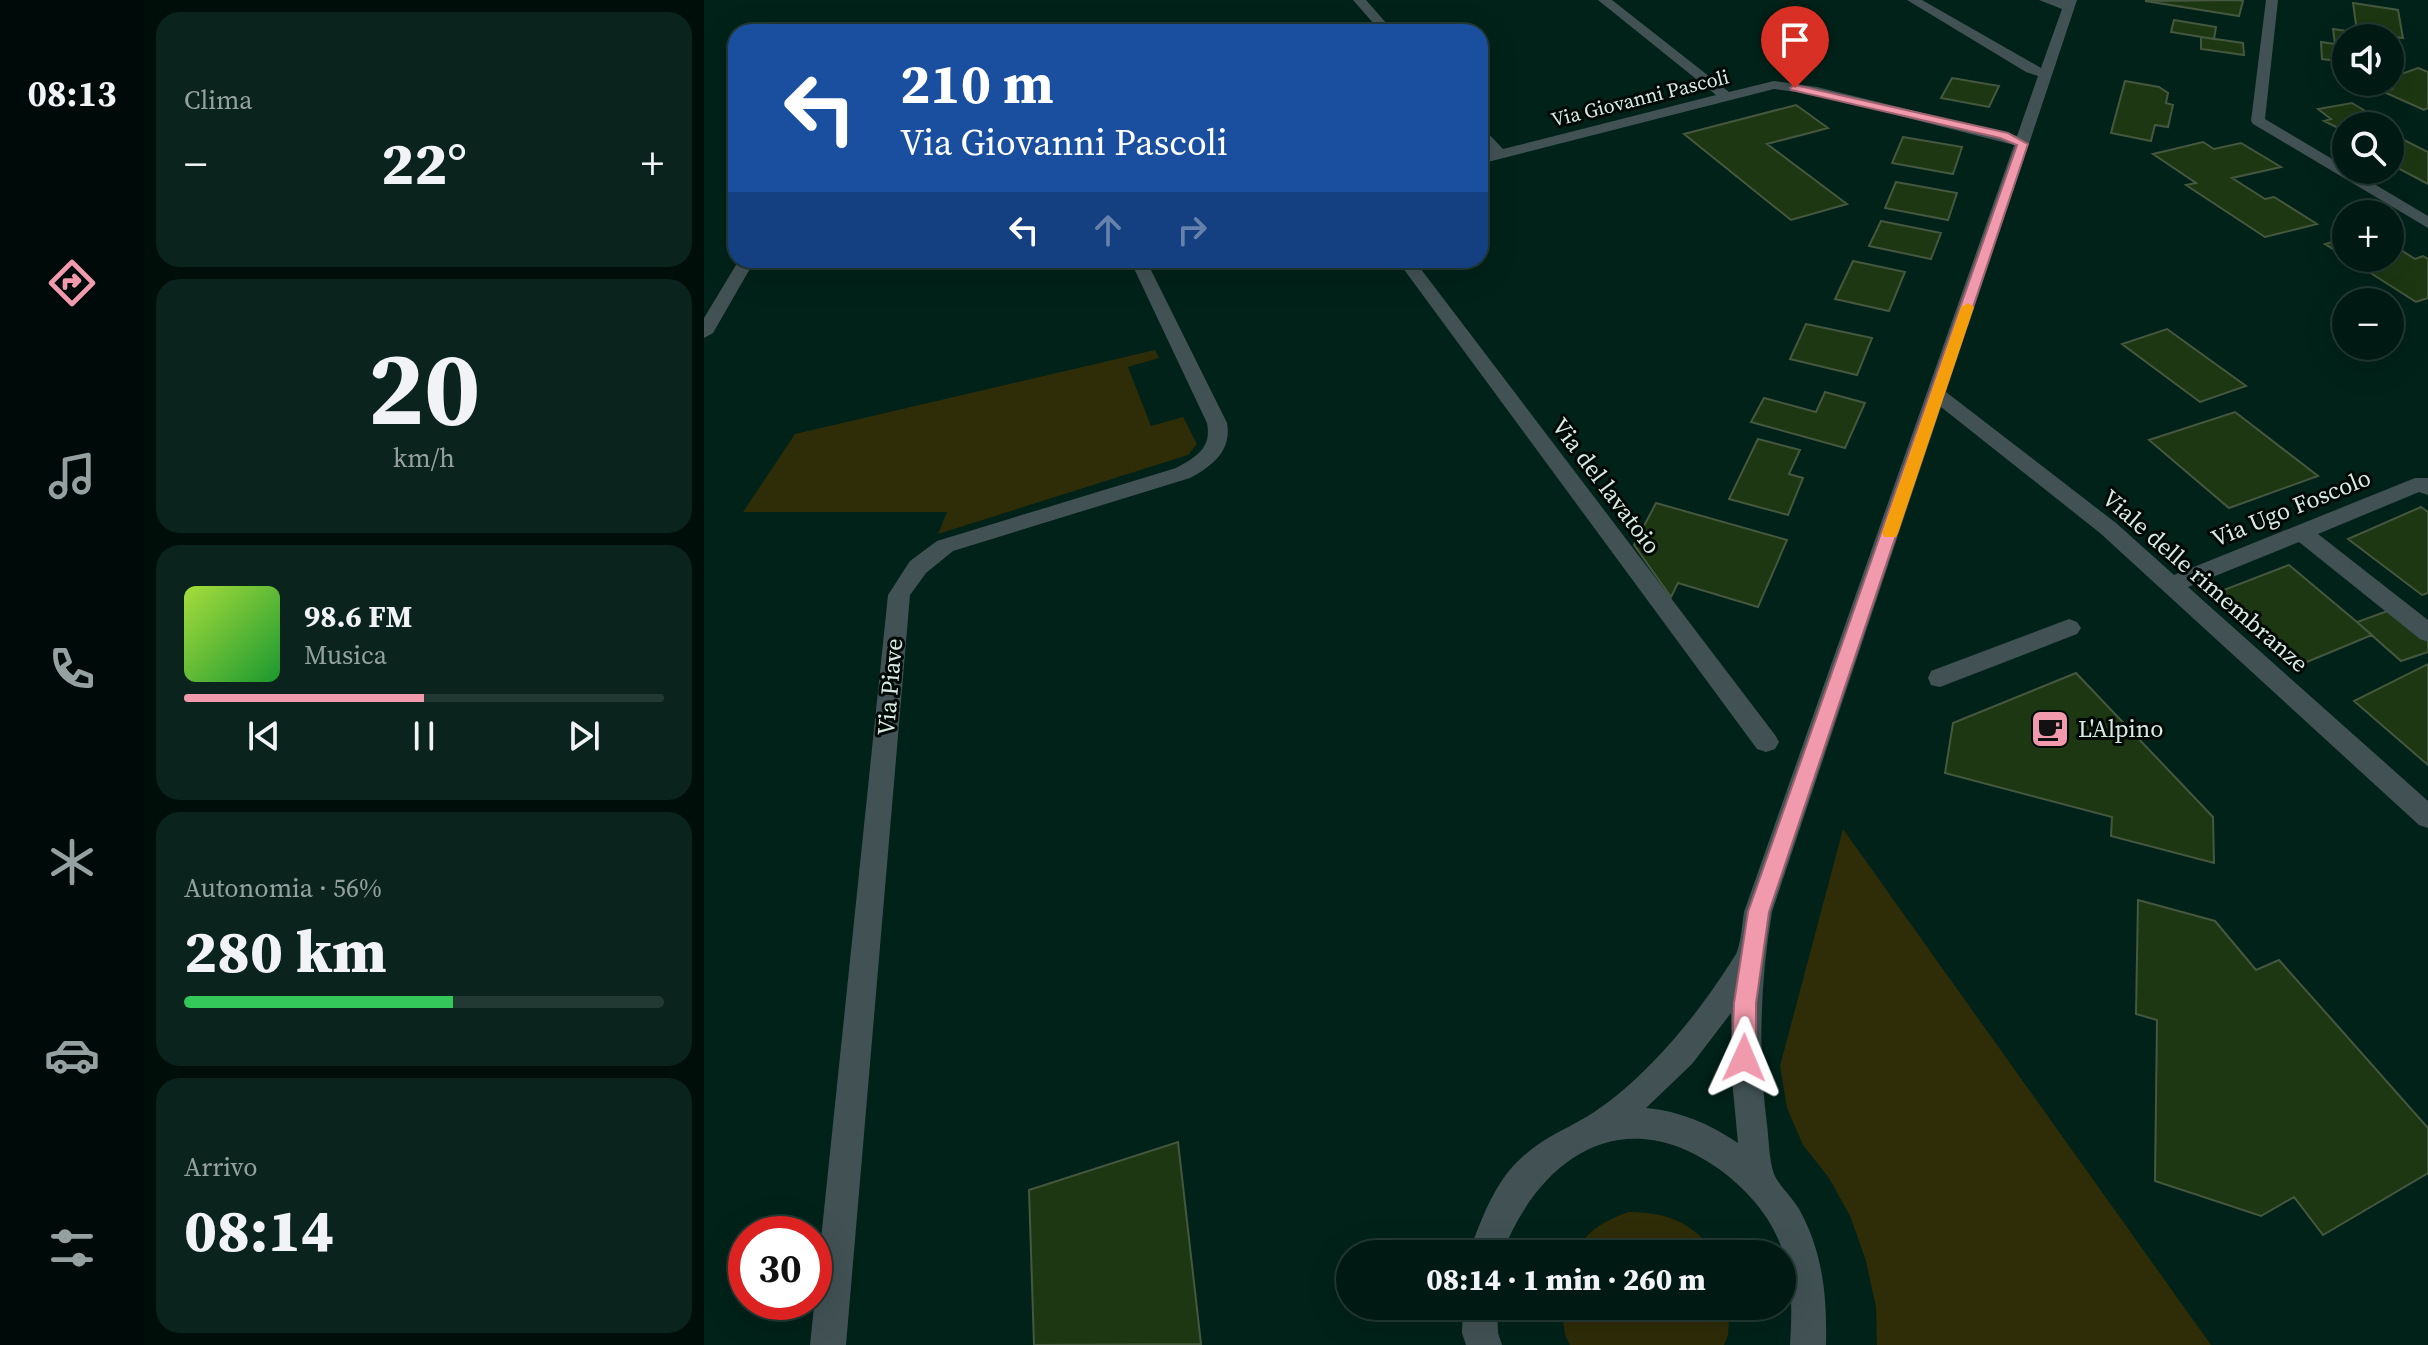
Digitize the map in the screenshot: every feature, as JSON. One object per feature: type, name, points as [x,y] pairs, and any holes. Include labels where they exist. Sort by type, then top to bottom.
[{"type":"street","points":[[1359,0],[1381,24]]},
{"type":"street","points":[[1604,0],[1727,97]]},
{"type":"street","points":[[1913,0],[2031,69],[2047,74]]},
{"type":"street","points":[[1759,1180],[1744,1058],[1750,951],[1758,912],[2070,4],[2045,0]]},
{"type":"street","points":[[2272,0],[2258,121],[2428,223]]},
{"type":"street","name":"Via Giovanni Pascoli","points":[[1488,157],[1774,85],[1817,91],[2004,136],[2023,144]]},
{"type":"street","points":[[1488,141],[1500,154]]},
{"type":"street","points":[[704,333],[742,268]]},
{"type":"street","name":"Via Piave","points":[[828,1345],[899,595],[907,576],[923,560],[945,546],[1183,473],[1211,455],[1218,444],[1220,433],[1217,423],[1142,268]]},
{"type":"street","name":"Via del lavatoio","points":[[1411,268],[1766,742]]},
{"type":"street","name":"Viale delle rimembranze","points":[[1938,395],[2108,528],[2428,817]]},
{"type":"street","name":"Via Ugo Foscolo","points":[[2173,584],[2422,483],[2428,488]]},
{"type":"street","points":[[2301,532],[2428,633]]},
{"type":"street","points":[[1940,678],[2069,628]]},
{"type":"street","points":[[1489,1240],[1494,1221],[1523,1177],[1558,1145],[1600,1126],[1649,1088],[1692,1045],[1725,999],[1750,951]]},
{"type":"street","points":[[1600,1126],[1643,1122],[1685,1130],[1725,1150],[1759,1180],[1785,1216],[1802,1260],[1810,1307],[1808,1345]]},
{"type":"shaded area","points":[[1155,350],[1159,358],[1128,367],[1151,426],[1183,417],[1197,444],[1188,455],[938,534],[947,512],[743,512],[795,434]]},
{"type":"shaded area","points":[[1843,829],[2211,1345],[1877,1345],[1876,1307],[1866,1261],[1851,1218],[1829,1178],[1803,1145],[1787,1108],[1780,1066]]},
{"type":"shaded area","points":[[1628,1212],[1654,1214],[1687,1226],[1703,1240],[1583,1240],[1611,1219]]},
{"type":"shaded area","points":[[1563,1320],[1729,1320],[1724,1345],[1570,1345]]},
{"type":"building","points":[[2145,1],[2243,1],[2239,16]]},
{"type":"building","points":[[2353,3],[2398,10],[2400,24],[2356,24]]},
{"type":"building","points":[[2174,20],[2216,27],[2214,39],[2171,32]]},
{"type":"building","points":[[2201,37],[2243,43],[2244,55],[2201,49]]},
{"type":"building","points":[[2321,42],[2332,44],[2332,60],[2322,59]]},
{"type":"building","points":[[2418,68],[2428,72],[2428,108],[2424,110],[2393,96],[2404,96],[2404,73]]},
{"type":"building","points":[[1952,78],[1999,86],[1989,107],[1941,98]]},
{"type":"building","points":[[2125,81],[2159,87],[2168,93],[2166,103],[2173,105],[2168,127],[2155,125],[2151,141],[2111,133]]},
{"type":"building","points":[[2352,103],[2367,112],[2332,112],[2332,125],[2324,121],[2331,119],[2318,109]]},
{"type":"building","points":[[1796,105],[1828,128],[1767,144],[1847,204],[1791,220],[1684,134]]},
{"type":"building","points":[[1903,137],[1962,147],[1953,174],[1892,163]]},
{"type":"building","points":[[2404,140],[2428,152],[2428,184],[2404,171]]},
{"type":"building","points":[[2203,142],[2214,149],[2241,143],[2281,167],[2232,178],[2265,199],[2274,197],[2317,224],[2265,237],[2186,185],[2196,183],[2153,154]]},
{"type":"building","points":[[1896,182],[1957,193],[1948,220],[1885,208]]},
{"type":"building","points":[[1881,221],[1941,233],[1931,259],[1869,246]]},
{"type":"building","points":[[2404,252],[2415,259],[2423,256],[2428,259],[2428,298],[2416,302],[2404,294],[2404,288],[2394,288],[2369,272],[2404,272]]},
{"type":"building","points":[[1853,261],[1905,272],[1889,311],[1835,299]]},
{"type":"building","points":[[1806,324],[1872,338],[1857,375],[1790,359]]},
{"type":"building","points":[[2167,329],[2246,386],[2200,402],[2122,344]]},
{"type":"building","points":[[1825,392],[1865,403],[1845,448],[1751,422],[1764,398],[1816,412]]},
{"type":"building","points":[[2235,412],[2318,476],[2229,508],[2149,440]]},
{"type":"building","points":[[1758,439],[1800,450],[1789,474],[1803,478],[1788,515],[1729,499]]},
{"type":"building","points":[[1656,503],[1787,540],[1758,607],[1678,583],[1671,597],[1634,545]]},
{"type":"building","points":[[2421,507],[2428,512],[2428,593],[2422,595],[2348,539]]},
{"type":"building","points":[[2289,565],[2372,635],[2297,666],[2216,593]]},
{"type":"building","points":[[2393,609],[2428,640],[2428,652],[2401,661],[2357,622]]},
{"type":"building","points":[[2428,664],[2428,765],[2354,701]]},
{"type":"building","points":[[2076,673],[2213,817],[2214,863],[2111,836],[2112,817],[1945,773],[1953,723]]},
{"type":"building","points":[[2138,900],[2215,921],[2256,970],[2279,960],[2428,1128],[2428,1173],[2323,1235],[2294,1197],[2261,1216],[2155,1181],[2157,1020],[2136,1014]]},
{"type":"building","points":[[1178,1142],[1201,1344],[1034,1345],[1029,1190]]},
{"type":"slow traffic","points":[[1890,533],[1968,307]]},
{"type":"place","name":"L'Alpino","points":[[2050,729]]},
{"type":"route","points":[[1744,1058],[1745,1003],[1750,951],[1758,912],[2023,144],[2004,136],[1795,88]]}]
